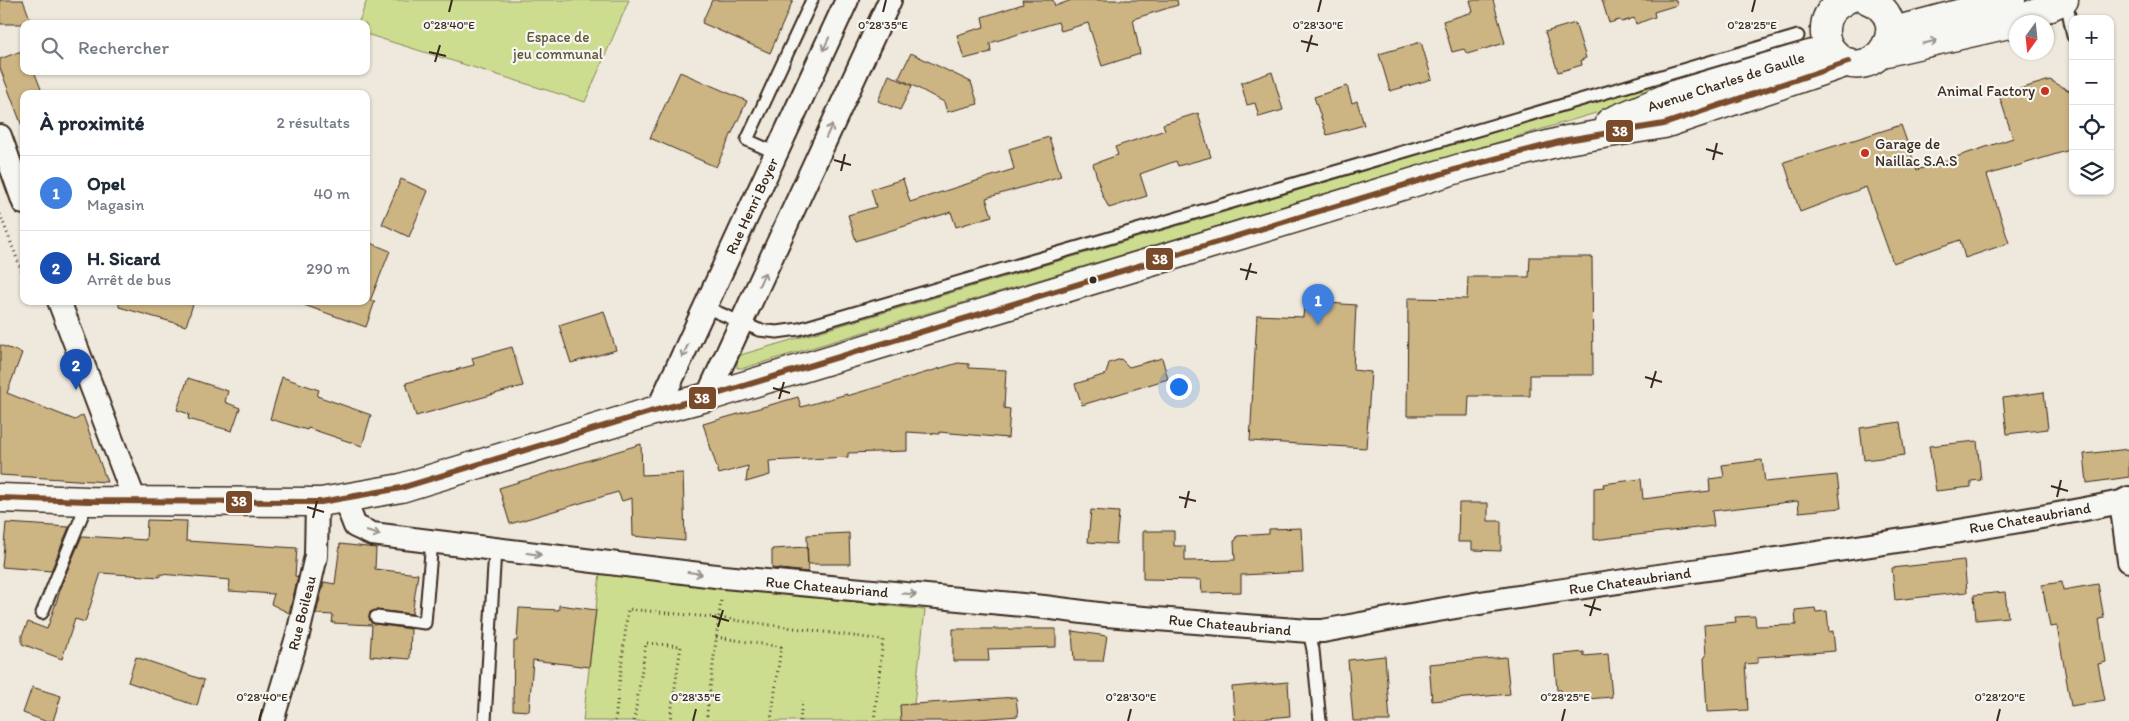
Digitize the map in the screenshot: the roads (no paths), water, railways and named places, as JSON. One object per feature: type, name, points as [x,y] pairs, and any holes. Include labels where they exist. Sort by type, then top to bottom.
[{"type":"main road","points":[[1869,0],[1878,5],[1885,13],[1889,22],[1886,42]]},
{"type":"main road","points":[[1886,42],[2011,0]]},
{"type":"main road","points":[[1886,42],[2013,23],[2065,0]]},
{"type":"main road","points":[[1839,56],[1826,40],[1824,30],[1826,20],[1840,1]]},
{"type":"main road","name":"Avenue Charles de Gaulle","points":[[0,498],[135,502],[317,502],[401,488],[1464,168],[1567,140],[1664,124],[1839,56],[1857,64],[1866,62],[1886,42]]},
{"type":"street","name":"Rue Henri Boyer","points":[[657,411],[847,0]]},
{"type":"street","points":[[707,397],[890,0]]},
{"type":"street","points":[[0,136],[20,192]]},
{"type":"street","points":[[61,305],[135,502]]},
{"type":"street","name":"Rue Chateaubriand","points":[[344,498],[355,526],[372,534],[724,577],[1106,614],[1309,631],[1323,631],[1499,600],[1744,565],[2024,520],[2125,500]]},
{"type":"street","points":[[2125,500],[2129,561]]},
{"type":"street","name":"Rue Boileau","points":[[272,721],[298,634],[316,556],[317,502]]},
{"type":"lane","points":[[776,153],[747,140],[812,0]]},
{"type":"lane","points":[[2065,0],[2069,18]]},
{"type":"lane","points":[[705,307],[759,330],[777,332],[799,329],[1798,36]]},
{"type":"lane","points":[[42,613],[88,501]]},
{"type":"lane","points":[[376,618],[425,623],[432,542]]},
{"type":"lane","points":[[485,721],[495,550]]},
{"type":"lane","points":[[1309,631],[1313,650],[1320,721]]},
{"type":"place","name":"Animal Factory","points":[[2045,91]]},
{"type":"place","name":"Garage de Naillac S.A.S","points":[[1865,153]]},
{"type":"place","name":"Opel","points":[[1318,325]]},
{"type":"place","name":"H. Sicard","points":[[76,390]]},
{"type":"park label","name":"Espace de jeu communal","points":[[558,46]]}]
